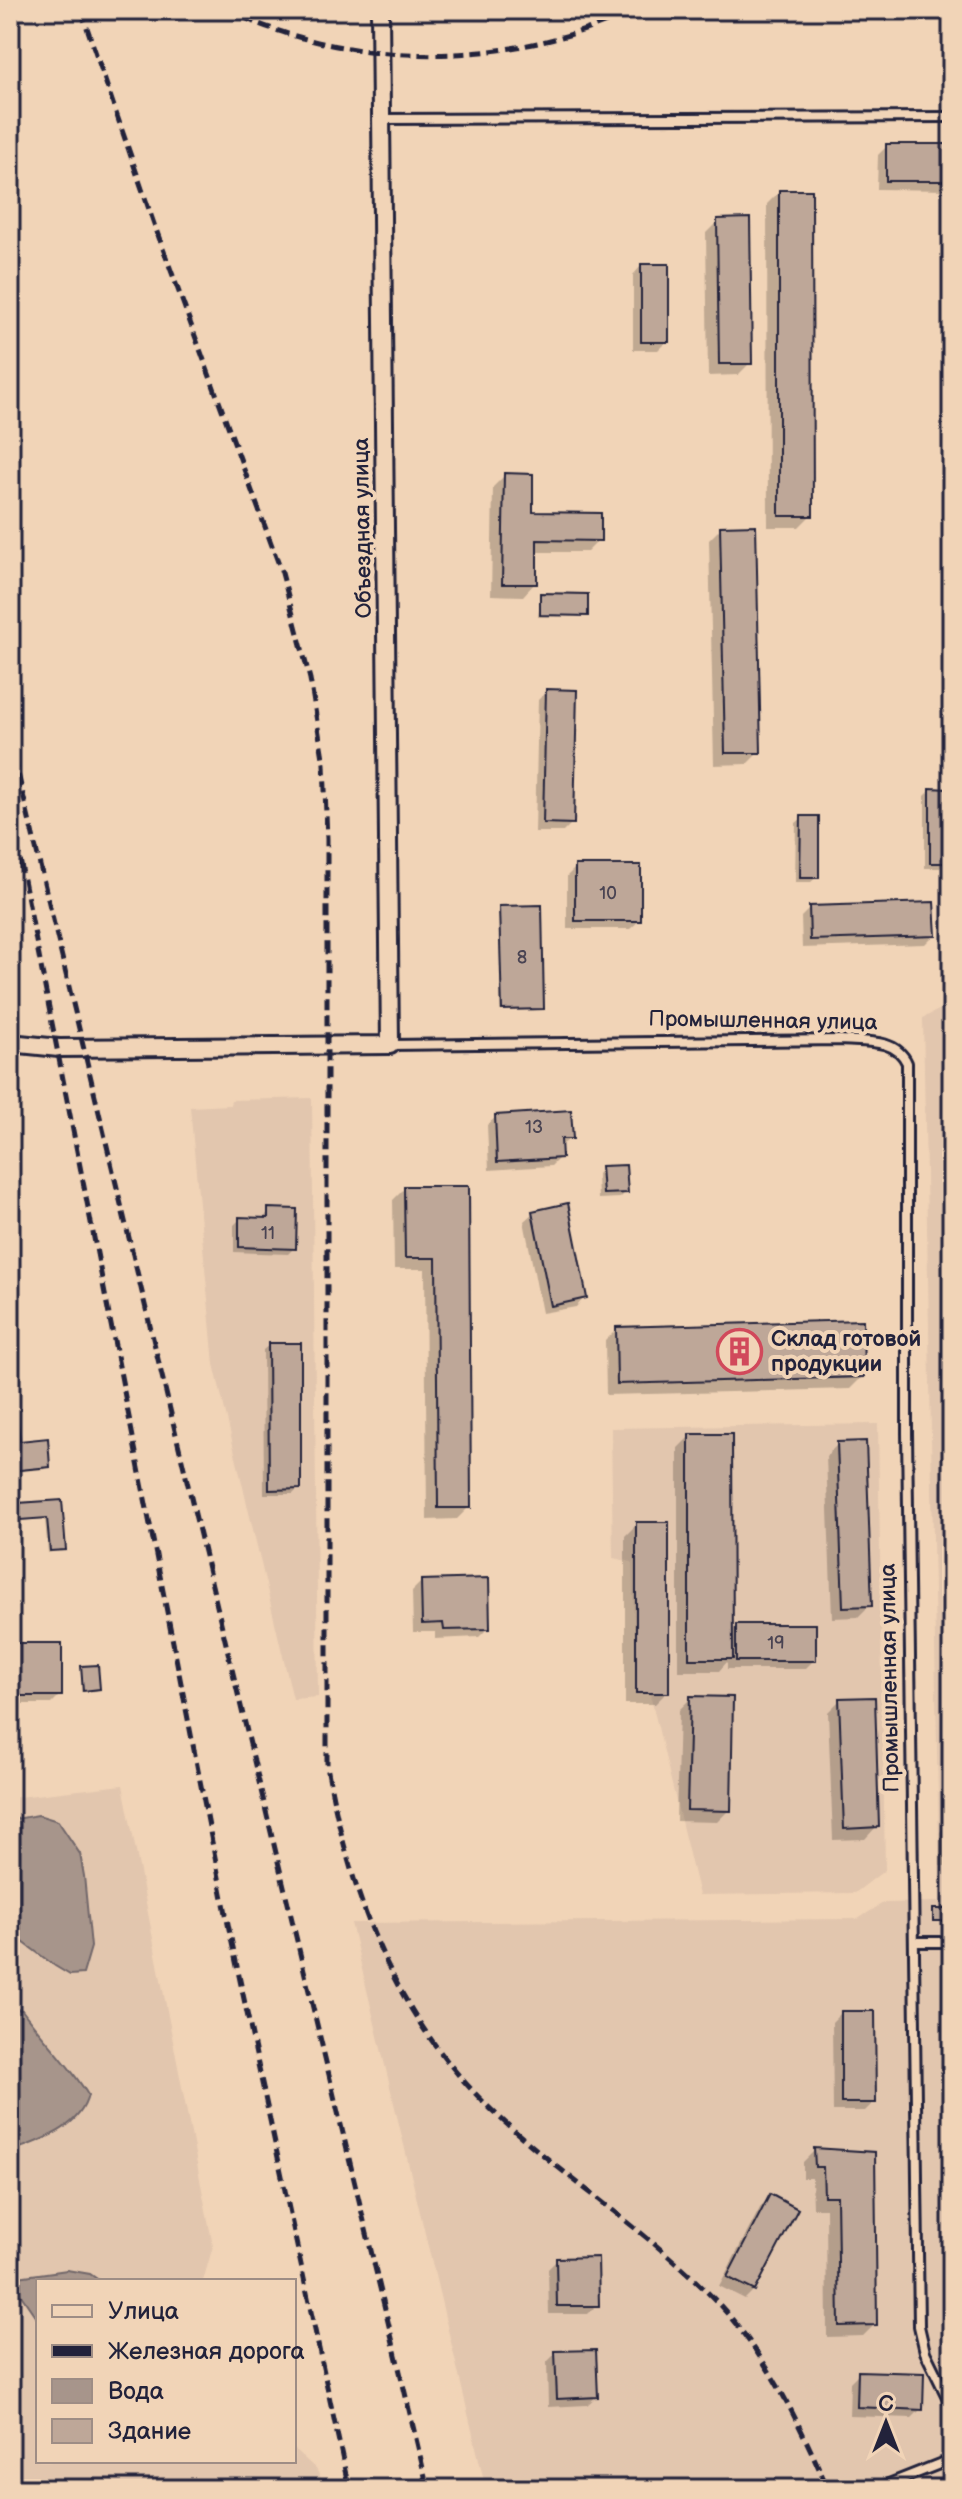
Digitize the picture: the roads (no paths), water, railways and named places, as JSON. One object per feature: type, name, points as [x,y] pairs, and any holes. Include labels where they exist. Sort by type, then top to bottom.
[{"type":"street","name":"Объездная улица","points":[[380,10],[390,1045]]},
{"type":"street","name":"Промышленная улица","points":[[10,1043],[59,1048],[390,1045]]},
{"type":"lane","points":[[381,119],[952,117]]},
{"type":"lane","name":"Промышленная улица","points":[[390,1045],[786,1039],[879,1043],[903,1055],[908,1071],[907,1433],[915,1942]]},
{"type":"lane","points":[[952,1942],[915,1942],[919,2326],[925,2352],[952,2407]]},
{"type":"lane","points":[[876,2489],[952,2459]]},
{"type":"water","points":[[38,1815],[58,1821],[80,1854],[91,1947],[83,1974],[70,1975],[55,1966],[23,1942],[10,1924],[10,1820]]},
{"type":"water","points":[[10,2008],[22,2010],[88,2095],[84,2107],[68,2125],[46,2138],[10,2152]]},
{"type":"water","points":[[67,2270],[90,2274],[97,2279],[36,2279],[36,2317],[14,2285],[18,2277]]},
{"type":"railway","points":[[81,10],[154,224],[282,573],[310,679],[324,764],[327,839],[327,1766],[349,1863],[383,1954],[405,1998],[431,2039],[461,2078],[496,2114],[675,2262],[721,2307],[741,2330],[774,2380],[828,2489]]},
{"type":"railway","points":[[227,10],[275,30],[325,44],[377,52],[430,55],[484,52],[536,43],[586,29],[634,10]]},
{"type":"railway","points":[[930,20],[936,10]]},
{"type":"railway","points":[[10,740],[428,2489]]},
{"type":"railway","points":[[10,808],[229,1929],[349,2489]]},
{"type":"place","name":"Склад готовой продукции","points":[[740,1352]]}]
